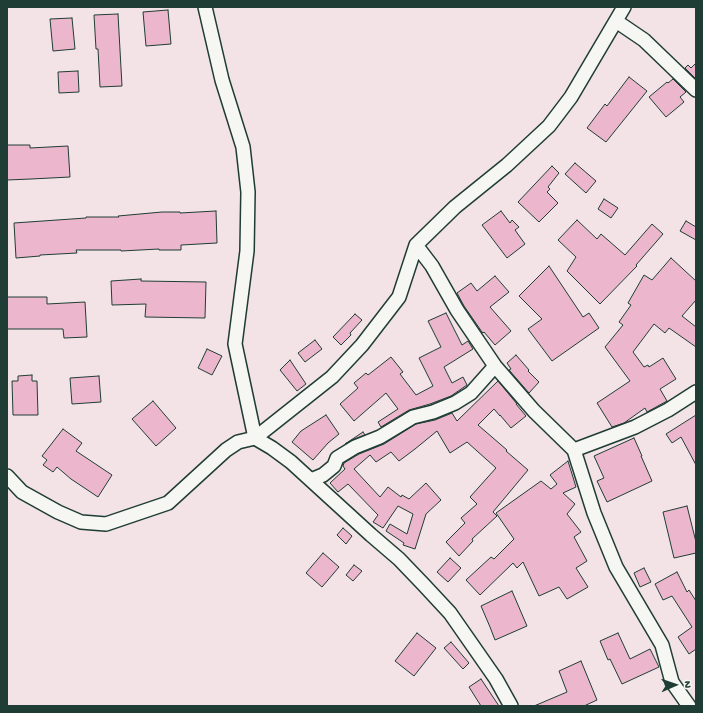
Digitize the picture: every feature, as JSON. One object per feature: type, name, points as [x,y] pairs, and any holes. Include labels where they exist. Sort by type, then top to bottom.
[{"type":"street","points":[[205,7],[222,80],[243,147],[248,192],[247,251],[235,344],[255,438],[291,462],[370,535],[399,559],[450,613],[496,679],[511,706]]},
{"type":"street","points":[[7,476],[22,492],[58,512],[81,522],[106,524],[168,502],[226,450],[238,442],[255,438],[332,377],[362,345],[399,297],[416,245],[455,207],[507,165],[549,126],[571,97],[624,7]]},
{"type":"street","points":[[616,20],[644,40],[696,90]]},
{"type":"street","points":[[416,245],[432,266],[457,310],[495,366],[534,412],[574,450],[594,513],[616,567],[662,645],[672,682],[690,706]]},
{"type":"street","points":[[311,480],[323,475],[334,466],[337,458],[355,447],[380,437],[413,417],[433,412],[455,403],[471,393],[495,366]]},
{"type":"street","points":[[574,450],[636,428],[696,392]]},
{"type":"building","points":[[168,10],[171,44],[146,46],[143,12]]},
{"type":"building","points":[[118,14],[122,86],[100,87],[94,15]]},
{"type":"building","points":[[72,18],[75,49],[53,51],[50,19]]},
{"type":"building","points":[[696,63],[696,79],[685,68],[688,65],[691,68]]},
{"type":"building","points":[[78,71],[79,92],[59,93],[58,72]]},
{"type":"building","points":[[629,77],[647,91],[606,142],[587,128],[605,104],[607,106]]},
{"type":"building","points":[[673,79],[686,92],[680,97],[684,102],[666,117],[649,97]]},
{"type":"building","points":[[7,145],[30,145],[30,148],[68,146],[70,177],[7,180]]},
{"type":"building","points":[[575,163],[596,181],[586,193],[565,174]]},
{"type":"building","points":[[552,166],[559,173],[548,187],[550,189],[547,192],[558,203],[539,222],[518,202]]},
{"type":"building","points":[[604,199],[618,208],[611,218],[598,209]]},
{"type":"building","points":[[216,211],[217,243],[181,245],[181,250],[76,250],[77,253],[16,258],[14,223],[86,217],[119,217],[118,216],[162,212],[180,213]]},
{"type":"building","points":[[501,211],[510,223],[512,220],[519,227],[515,230],[525,244],[507,258],[482,225]]},
{"type":"building","points":[[577,220],[597,239],[601,234],[625,255],[652,224],[663,234],[636,265],[637,266],[600,304],[567,271],[576,257],[558,240]]},
{"type":"building","points":[[686,221],[696,227],[696,240],[680,231]]},
{"type":"building","points":[[671,258],[696,281],[696,300],[682,316],[696,327],[696,347],[669,328],[665,333],[654,324],[633,352],[644,367],[648,365],[649,367],[663,358],[676,379],[660,389],[667,401],[647,412],[645,408],[624,423],[612,427],[597,403],[630,381],[605,347],[623,325],[619,322],[631,305],[628,303],[644,275],[652,280]]},
{"type":"building","points":[[549,266],[583,317],[589,313],[599,328],[552,361],[528,329],[542,319],[519,296]]},
{"type":"building","points":[[495,276],[509,292],[490,307],[511,331],[495,345],[484,332],[482,332],[457,293],[471,283],[477,291]]},
{"type":"building","points":[[141,279],[141,281],[206,282],[205,318],[145,317],[146,304],[112,305],[111,281]]},
{"type":"building","points":[[7,297],[47,297],[47,304],[85,302],[87,337],[64,338],[63,329],[7,329]]},
{"type":"building","points":[[446,313],[462,345],[468,341],[473,349],[444,367],[452,383],[463,377],[467,385],[451,396],[409,410],[381,427],[378,422],[398,409],[386,393],[354,421],[340,404],[358,388],[354,383],[366,373],[368,375],[391,357],[403,372],[400,374],[416,395],[433,386],[419,358],[441,347],[428,321]]},
{"type":"building","points":[[355,314],[362,320],[350,333],[351,335],[341,345],[333,337]]},
{"type":"building","points":[[315,340],[322,349],[305,362],[298,353]]},
{"type":"building","points":[[207,349],[222,356],[212,375],[198,368]]},
{"type":"building","points":[[516,355],[529,370],[528,371],[539,382],[529,393],[509,370],[511,369],[507,363]]},
{"type":"building","points":[[290,360],[306,384],[297,391],[280,370]]},
{"type":"building","points":[[32,375],[32,381],[37,381],[38,415],[13,415],[12,381],[18,381],[18,376]]},
{"type":"building","points":[[99,376],[101,402],[72,404],[70,378]]},
{"type":"building","points":[[498,381],[526,416],[511,428],[494,409],[478,425],[528,470],[493,512],[497,516],[472,539],[473,541],[459,556],[446,542],[465,523],[461,518],[477,504],[470,497],[496,468],[467,442],[450,453],[437,431],[399,461],[391,452],[376,462],[370,455],[354,469],[380,497],[388,487],[401,497],[402,495],[409,499],[426,483],[441,500],[426,514],[415,549],[403,545],[404,543],[386,531],[390,524],[407,534],[413,514],[398,506],[383,528],[373,522],[378,515],[348,484],[338,492],[330,483],[345,469],[343,466],[344,463],[359,454],[384,444],[416,424],[435,420],[452,413],[457,421]]},
{"type":"building","points":[[153,401],[176,428],[156,446],[132,419]]},
{"type":"building","points":[[326,415],[339,434],[328,443],[313,460],[292,442],[301,431]]},
{"type":"building","points":[[696,415],[696,465],[681,437],[672,443],[666,434]]},
{"type":"building","points":[[63,429],[82,443],[76,451],[112,475],[98,497],[71,479],[57,467],[53,472],[43,465],[47,460],[42,456]]},
{"type":"building","points":[[363,432],[365,435],[345,444]]},
{"type":"building","points":[[634,438],[652,481],[607,502],[597,481],[604,478],[594,456]]},
{"type":"building","points":[[568,461],[576,487],[563,493],[575,504],[567,514],[581,532],[574,537],[587,561],[576,568],[588,587],[567,599],[559,587],[539,596],[523,562],[517,568],[513,563],[480,595],[466,580],[491,557],[494,559],[514,539],[496,513],[541,481],[551,489],[557,484],[550,475]]},
{"type":"building","points":[[687,506],[696,542],[696,553],[674,558],[663,512]]},
{"type":"building","points":[[343,528],[352,536],[346,544],[337,535]]},
{"type":"building","points":[[323,553],[339,567],[322,587],[306,573]]},
{"type":"building","points":[[450,558],[461,568],[448,582],[437,572]]},
{"type":"building","points":[[354,565],[362,571],[353,581],[346,575]]},
{"type":"building","points":[[644,568],[651,582],[640,587],[634,573]]},
{"type":"building","points":[[677,572],[687,592],[689,590],[696,601],[696,649],[689,654],[678,637],[692,627],[672,596],[663,600],[655,584]]},
{"type":"building","points":[[512,591],[527,626],[495,640],[481,606]]},
{"type":"building","points":[[417,633],[436,648],[414,676],[395,661]]},
{"type":"building","points":[[618,633],[630,659],[650,649],[659,667],[622,684],[610,659],[608,660],[600,641]]},
{"type":"building","points":[[451,642],[469,663],[463,669],[444,648]]},
{"type":"building","points":[[581,661],[597,700],[584,706],[534,706],[567,692],[559,671]]},
{"type":"building","points":[[481,679],[499,706],[481,706],[469,687]]}]
